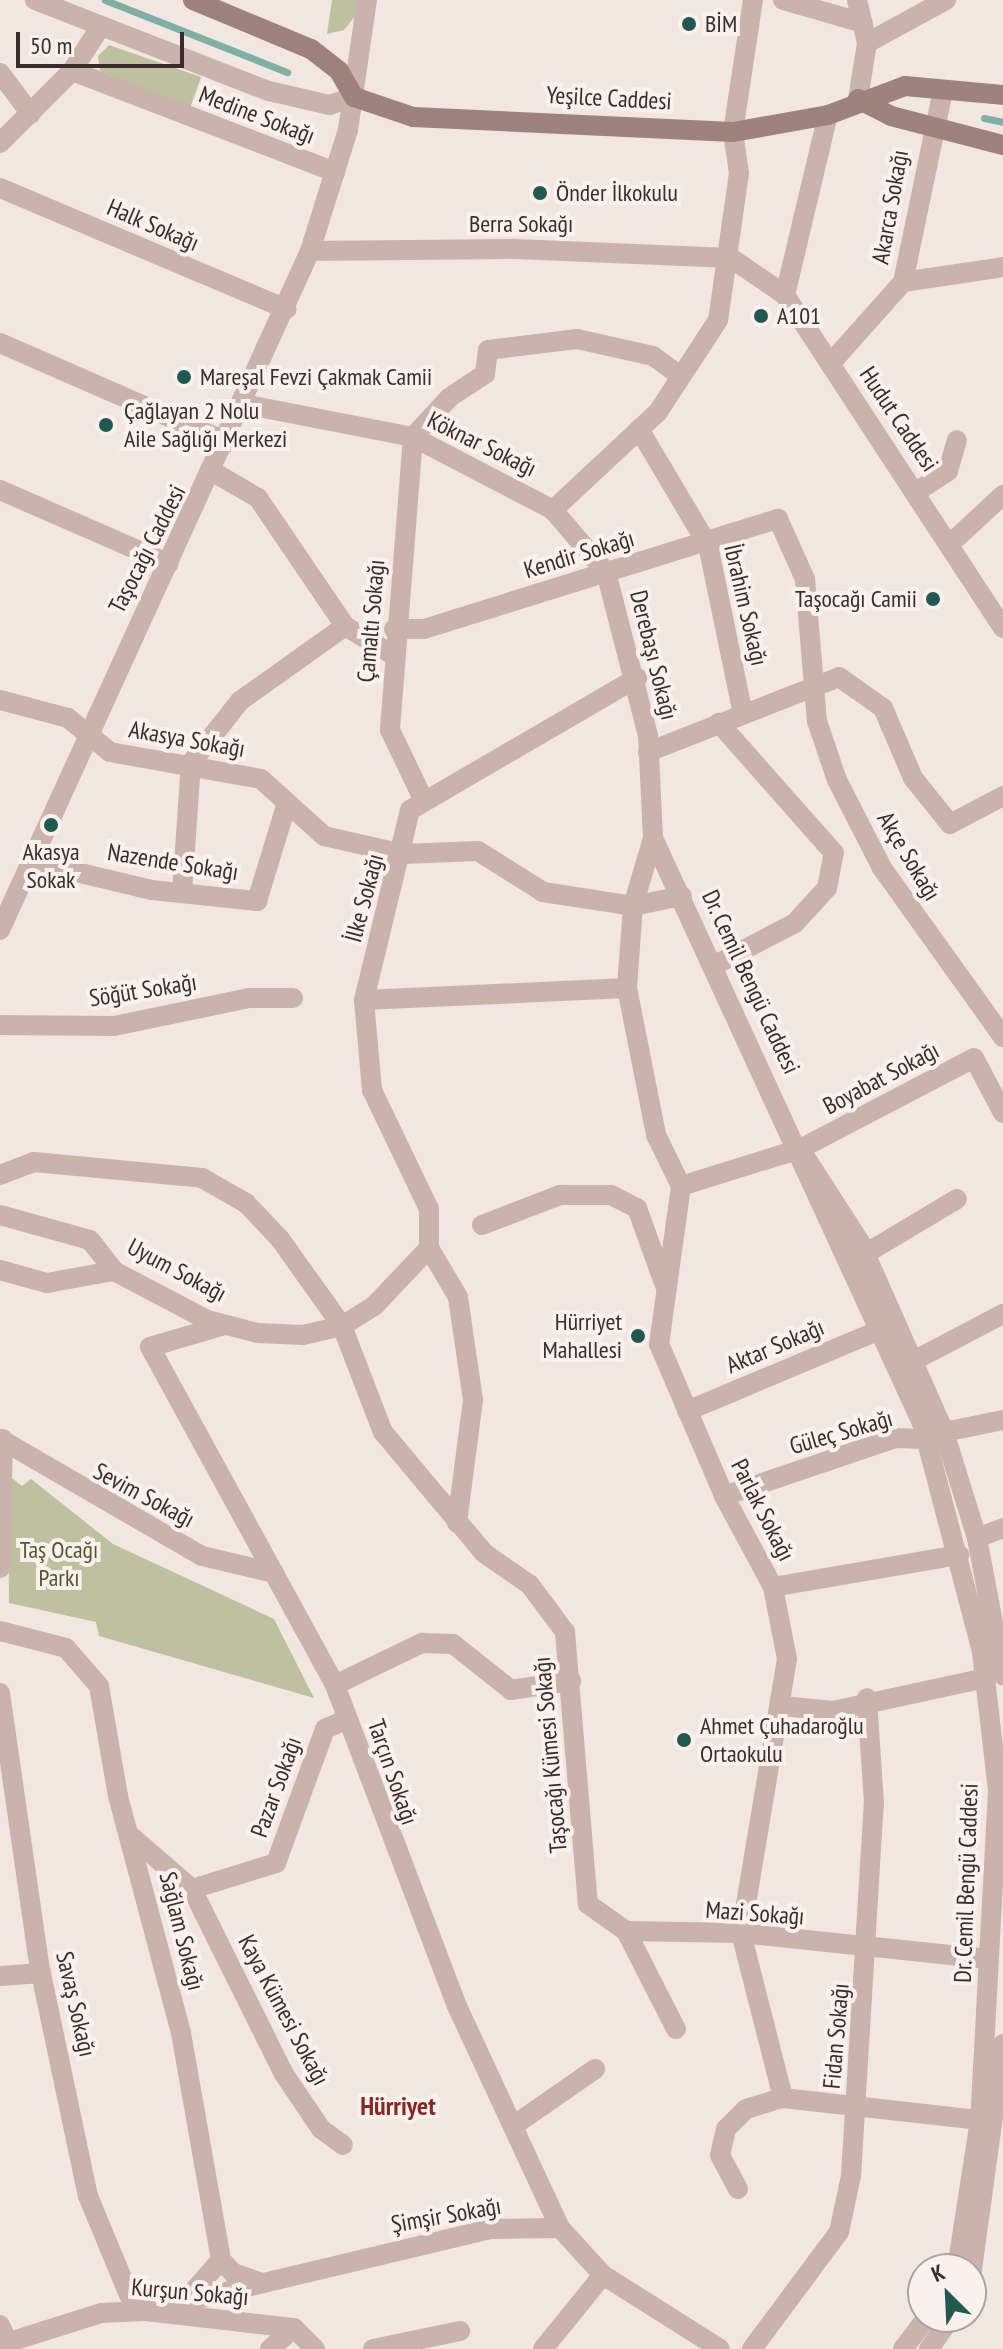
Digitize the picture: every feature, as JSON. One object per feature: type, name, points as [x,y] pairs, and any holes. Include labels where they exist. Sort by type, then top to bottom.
[{"type":"main road","points":[[193,0],[311,49],[339,71],[354,97]]},
{"type":"main road","name":"Yeşilce Caddesi","points":[[354,97],[413,117],[733,132],[828,115],[858,99],[905,86],[1003,95]]},
{"type":"main road","points":[[858,99],[931,127],[1003,145]]},
{"type":"street","points":[[35,0],[99,29],[269,91],[329,105],[354,97]]},
{"type":"street","name":"Taşocağı Caddesi","points":[[0,930],[83,737],[215,473],[310,251],[354,97],[367,0]]},
{"type":"street","points":[[553,510],[639,429],[681,376],[718,320],[731,258],[739,173],[733,132],[753,0]]},
{"type":"street","points":[[783,0],[863,23]]},
{"type":"street","points":[[857,0],[867,43],[858,99]]},
{"type":"street","points":[[867,43],[939,1]]},
{"type":"street","points":[[0,143],[72,71],[99,29]]},
{"type":"street","name":"Medine Sokağı","points":[[72,71],[335,172]]},
{"type":"street","points":[[0,73],[31,114]]},
{"type":"street","name":"Akarca Sokağı","points":[[830,364],[903,282],[931,127],[943,90]]},
{"type":"street","points":[[785,295],[828,115]]},
{"type":"street","name":"Halk Sokağı","points":[[0,188],[286,309]]},
{"type":"street","name":"Berra Sokağı","points":[[310,251],[515,249],[731,258]]},
{"type":"street","name":"Hudut Caddesi","points":[[731,258],[785,295],[951,543],[1003,628]]},
{"type":"street","points":[[903,282],[1003,267]]},
{"type":"street","points":[[413,437],[450,397],[485,374],[488,350],[577,339],[653,356],[681,376]]},
{"type":"street","points":[[0,343],[227,442]]},
{"type":"street","name":"Köknar Sokağı","points":[[243,404],[413,437],[553,510]]},
{"type":"street","name":"İbrahim Sokağı","points":[[639,429],[708,545],[743,714]]},
{"type":"street","name":"Çamaltı Sokağı","points":[[413,437],[391,654],[390,730],[424,801]]},
{"type":"street","points":[[916,492],[948,471],[957,440]]},
{"type":"street","points":[[215,473],[258,498],[345,626],[391,654]]},
{"type":"street","points":[[0,490],[169,564]]},
{"type":"street","points":[[951,543],[1003,495]]},
{"type":"street","name":"Derebaşı Sokağı","points":[[553,510],[606,572],[637,678],[648,752],[653,838],[633,906],[627,988],[642,1084],[681,1186]]},
{"type":"street","name":"Kendir Sokağı","points":[[394,629],[424,629],[606,572],[708,545],[778,519]]},
{"type":"street","name":"Akçe Sokağı","points":[[778,519],[805,579],[819,682],[817,721],[843,793],[882,868],[1003,1037]]},
{"type":"street","points":[[182,892],[191,763],[240,701],[345,626]]},
{"type":"street","points":[[648,752],[819,682],[839,677],[883,708],[913,778],[950,824],[1003,796]]},
{"type":"street","points":[[424,801],[637,678]]},
{"type":"street","name":"Akasya Sokağı","points":[[0,700],[68,718],[83,737],[110,752],[191,763],[261,779],[324,836],[403,854],[478,851],[543,892],[633,906]]},
{"type":"street","points":[[715,965],[795,923],[827,888],[834,853],[719,723]]},
{"type":"street","name":"İlke Sokağı","points":[[424,801],[410,810],[403,854],[364,1000],[372,1090],[429,1209],[429,1248]]},
{"type":"street","name":"Nazende Sokağı","points":[[30,861],[182,892],[257,901],[287,803]]},
{"type":"street","name":"Dr. Cemil Bengü Caddesi","points":[[653,838],[800,1149],[803,1175],[936,1436],[977,1538],[998,1676],[998,1791],[980,2120],[991,2146],[961,2253]]},
{"type":"street","points":[[633,906],[682,896]]},
{"type":"street","points":[[364,1000],[627,988]]},
{"type":"street","name":"Söğüt Sokağı","points":[[0,1025],[114,1026],[249,998],[293,998]]},
{"type":"street","name":"Boyabat Sokağı","points":[[800,1149],[974,1058],[1003,1113]]},
{"type":"street","points":[[681,1186],[800,1149]]},
{"type":"street","name":"Dr. Cemil Bengü Caddesi","points":[[800,1149],[819,1169],[865,1254],[915,1360],[936,1436],[959,1555],[998,1676]]},
{"type":"street","name":"Taşocağı Kümesi Sokağı","points":[[0,1175],[34,1162],[202,1178],[246,1203],[342,1326],[383,1432],[457,1523],[530,1585],[565,1632],[588,1904],[626,1931]]},
{"type":"street","name":"Parlak Sokağı","points":[[681,1186],[659,1344],[724,1496],[773,1587],[787,1659],[782,1706],[741,1933],[783,2098]]},
{"type":"street","points":[[482,1225],[560,1195],[611,1195],[637,1208],[665,1287]]},
{"type":"street","points":[[865,1254],[957,1199]]},
{"type":"street","name":"Uyum Sokağı","points":[[0,1215],[90,1240],[114,1271],[225,1325],[303,1335],[342,1326],[375,1305],[429,1248]]},
{"type":"street","points":[[429,1248],[458,1297],[473,1400],[457,1523]]},
{"type":"street","points":[[0,1270],[47,1283],[114,1271]]},
{"type":"street","points":[[915,1360],[1003,1314]]},
{"type":"street","name":"Tarçın Sokağı","points":[[225,1325],[150,1347],[335,1685],[398,1863],[560,2228]]},
{"type":"street","name":"Aktar Sokağı","points":[[687,1411],[882,1329]]},
{"type":"street","name":"Güleç Sokağı","points":[[724,1496],[895,1438],[936,1436],[1003,1420]]},
{"type":"street","points":[[0,1568],[1,1439]]},
{"type":"street","name":"Sevim Sokağı","points":[[1,1439],[121,1516],[202,1556],[274,1573]]},
{"type":"street","points":[[977,1538],[1003,1528]]},
{"type":"street","points":[[773,1587],[959,1555]]},
{"type":"street","name":"Sağlam Sokağı","points":[[0,1631],[66,1648],[99,1686],[190,2076],[221,2260]]},
{"type":"street","points":[[335,1685],[422,1643],[453,1644],[511,1690],[571,1681]]},
{"type":"street","points":[[782,1706],[833,1711],[867,1698],[998,1676]]},
{"type":"street","name":"Savaş Sokağı","points":[[0,1693],[41,1973],[88,2196],[117,2271],[146,2311]]},
{"type":"street","name":"Fidan Sokağı","points":[[752,2349],[839,2232],[855,2112],[869,1950],[874,1804],[867,1698]]},
{"type":"street","name":"Pazar Sokağı","points":[[192,1889],[276,1863],[325,1729],[347,1719]]},
{"type":"street","points":[[132,1837],[192,1889]]},
{"type":"street","name":"Kaya Kümesi Sokağı","points":[[192,1889],[284,2074],[321,2129],[343,2145]]},
{"type":"street","points":[[626,1931],[676,2029]]},
{"type":"street","name":"Mazi Sokağı","points":[[626,1931],[741,1933],[869,1950],[989,1959]]},
{"type":"street","points":[[0,1976],[41,1973]]},
{"type":"street","name":"Dr. Cemil Bengü Caddesi","points":[[975,2253],[1003,2044]]},
{"type":"street","points":[[513,2126],[595,2069]]},
{"type":"street","points":[[738,2189],[720,2155],[726,2129],[746,2109],[783,2098],[855,2112],[980,2120]]},
{"type":"street","points":[[560,2228],[603,2275],[708,2346]]},
{"type":"street","name":"Şimşir Sokağı","points":[[146,2311],[489,2229],[560,2228]]},
{"type":"street","points":[[185,2301],[221,2260],[233,2273],[262,2283]]},
{"type":"street","points":[[543,2349],[603,2275]]},
{"type":"street","name":"Kurşun Sokağı","points":[[2,2340],[101,2313],[146,2311],[294,2328]]},
{"type":"street","points":[[270,2349],[294,2328],[315,2349]]},
{"type":"street","points":[[373,2349],[460,2331]]},
{"type":"green space","points":[[332,0],[357,0],[357,14],[344,30],[327,34]]},
{"type":"green space","points":[[109,45],[201,77],[190,108],[100,71],[98,56]]},
{"type":"green space","name":"Taş Ocağı Parkı","points":[[8,1475],[22,1486],[31,1479],[113,1544],[274,1619],[314,1698],[99,1636],[96,1622],[9,1603]]},
{"type":"waterway","points":[[105,0],[287,72]]},
{"type":"waterway","points":[[984,118],[1003,122]]},
{"type":"place","name":"BİM","points":[[689,24]]},
{"type":"place","name":"Önder İlkokulu","points":[[540,193]]},
{"type":"place","name":"A101","points":[[761,316]]},
{"type":"place","name":"Mareşal Fevzi Çakmak Camii","points":[[184,377]]},
{"type":"place","name":"Çağlayan 2 Nolu Aile Sağlığı Merkezi","points":[[106,425]]},
{"type":"place","name":"Taşocağı Camii","points":[[933,599]]},
{"type":"place","name":"Akasya Sokak","points":[[51,825]]},
{"type":"place","name":"Hürriyet Mahallesi","points":[[638,1336]]},
{"type":"place","name":"Ahmet Çuhadaroğlu Ortaokulu","points":[[684,1740]]},
{"type":"district","name":"Hürriyet","points":[[398,2106]]}]
